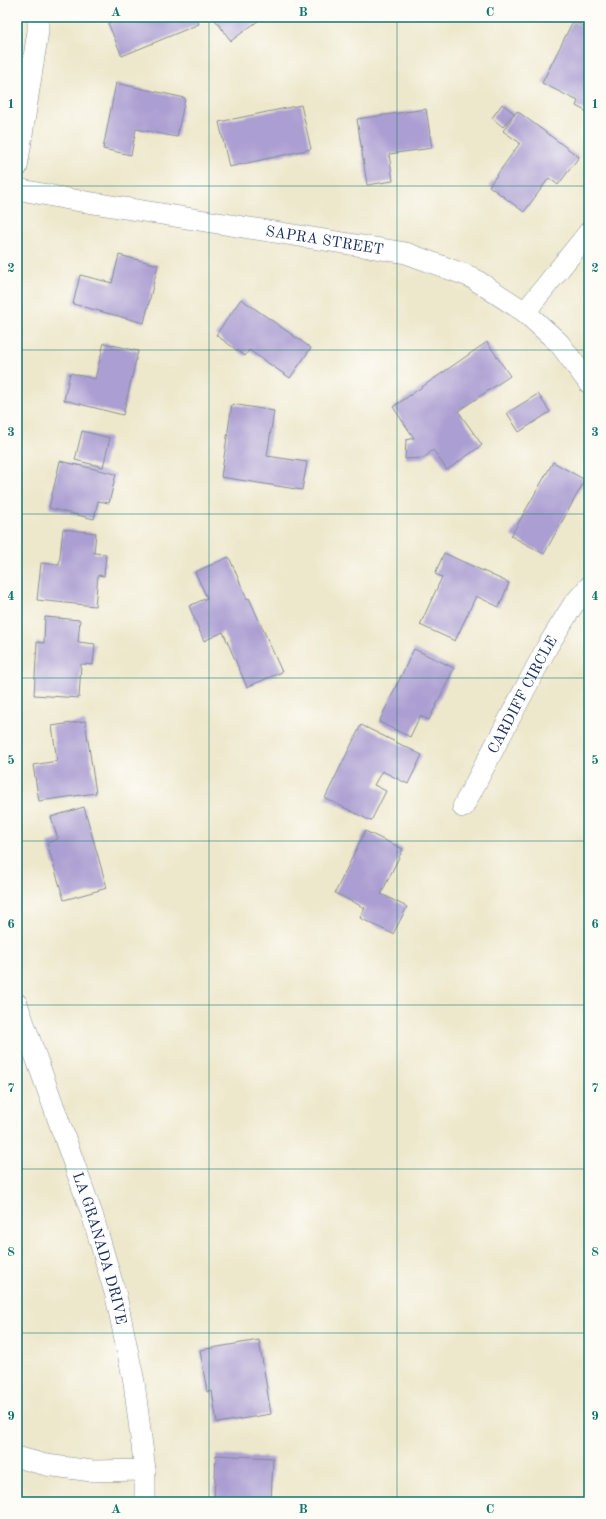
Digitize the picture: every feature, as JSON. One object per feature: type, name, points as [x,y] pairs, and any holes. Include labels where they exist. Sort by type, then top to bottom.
[{"type":"street","points":[[17,167],[38,31],[38,17]]},
{"type":"street","name":"SAPRA STREET","points":[[17,189],[76,200],[406,253],[471,277],[525,312],[559,343],[589,383]]},
{"type":"street","points":[[525,312],[589,232]]},
{"type":"street","name":"CARDIFF CIRCLE","points":[[463,807],[547,647],[573,605],[589,587]]},
{"type":"street","name":"LA GRANADA DRIVE","points":[[17,1004],[92,1214],[116,1296],[134,1382],[145,1470],[145,1502]]},
{"type":"street","points":[[17,1457],[46,1465],[92,1471],[145,1470]]},
{"type":"building","points":[[122,17],[196,17],[199,24],[122,56],[108,23]]},
{"type":"building","points":[[213,17],[263,17],[231,41]]},
{"type":"building","points":[[573,21],[589,29],[589,113],[576,106],[578,101],[542,83]]},
{"type":"building","points":[[116,83],[185,98],[177,137],[136,129],[131,155],[103,149]]},
{"type":"building","points":[[502,104],[514,113],[503,127],[492,118]]},
{"type":"building","points":[[301,105],[311,149],[229,167],[219,122]]},
{"type":"building","points":[[426,109],[432,148],[389,154],[393,181],[367,185],[357,119]]},
{"type":"building","points":[[517,111],[579,157],[558,185],[549,178],[524,212],[489,186],[520,143],[503,131]]},
{"type":"building","points":[[119,255],[158,265],[144,323],[73,304],[80,275],[112,283]]},
{"type":"building","points":[[241,299],[311,348],[290,378],[249,350],[245,356],[216,335]]},
{"type":"building","points":[[487,342],[510,376],[458,411],[482,445],[447,470],[433,450],[424,458],[405,459],[406,440],[414,438],[393,407]]},
{"type":"building","points":[[104,343],[138,351],[123,415],[64,400],[70,373],[95,379]]},
{"type":"building","points":[[538,394],[550,412],[519,432],[507,413]]},
{"type":"building","points":[[232,404],[274,411],[267,456],[307,462],[302,490],[221,477]]},
{"type":"building","points":[[82,431],[110,438],[103,467],[75,460]]},
{"type":"building","points":[[60,461],[116,474],[109,503],[98,501],[94,519],[49,508]]},
{"type":"building","points":[[553,462],[585,480],[544,554],[511,536]]},
{"type":"building","points":[[63,529],[96,533],[94,553],[106,554],[104,576],[98,575],[95,606],[37,600],[41,563],[59,565]]},
{"type":"building","points":[[444,553],[509,583],[499,607],[476,596],[455,641],[420,625],[442,577],[435,574]]},
{"type":"building","points":[[229,557],[247,599],[249,598],[282,672],[247,687],[223,632],[204,641],[189,606],[207,598],[195,572]]},
{"type":"building","points":[[45,617],[80,620],[78,642],[95,644],[93,665],[81,664],[79,698],[34,695],[37,642],[44,643]]},
{"type":"building","points":[[414,649],[454,668],[429,720],[420,716],[410,737],[379,722]]},
{"type":"building","points":[[85,721],[96,793],[39,801],[33,765],[57,761],[52,726]]},
{"type":"building","points":[[361,725],[422,755],[408,784],[382,771],[374,785],[386,791],[371,821],[325,798]]},
{"type":"building","points":[[84,807],[107,888],[64,900],[47,843],[58,839],[51,817]]},
{"type":"building","points":[[365,831],[403,849],[381,894],[407,907],[393,934],[360,918],[365,908],[335,893]]},
{"type":"building","points":[[259,1340],[271,1414],[217,1423],[212,1391],[207,1392],[200,1350]]},
{"type":"building","points":[[216,1455],[273,1458],[271,1502],[214,1502]]}]
